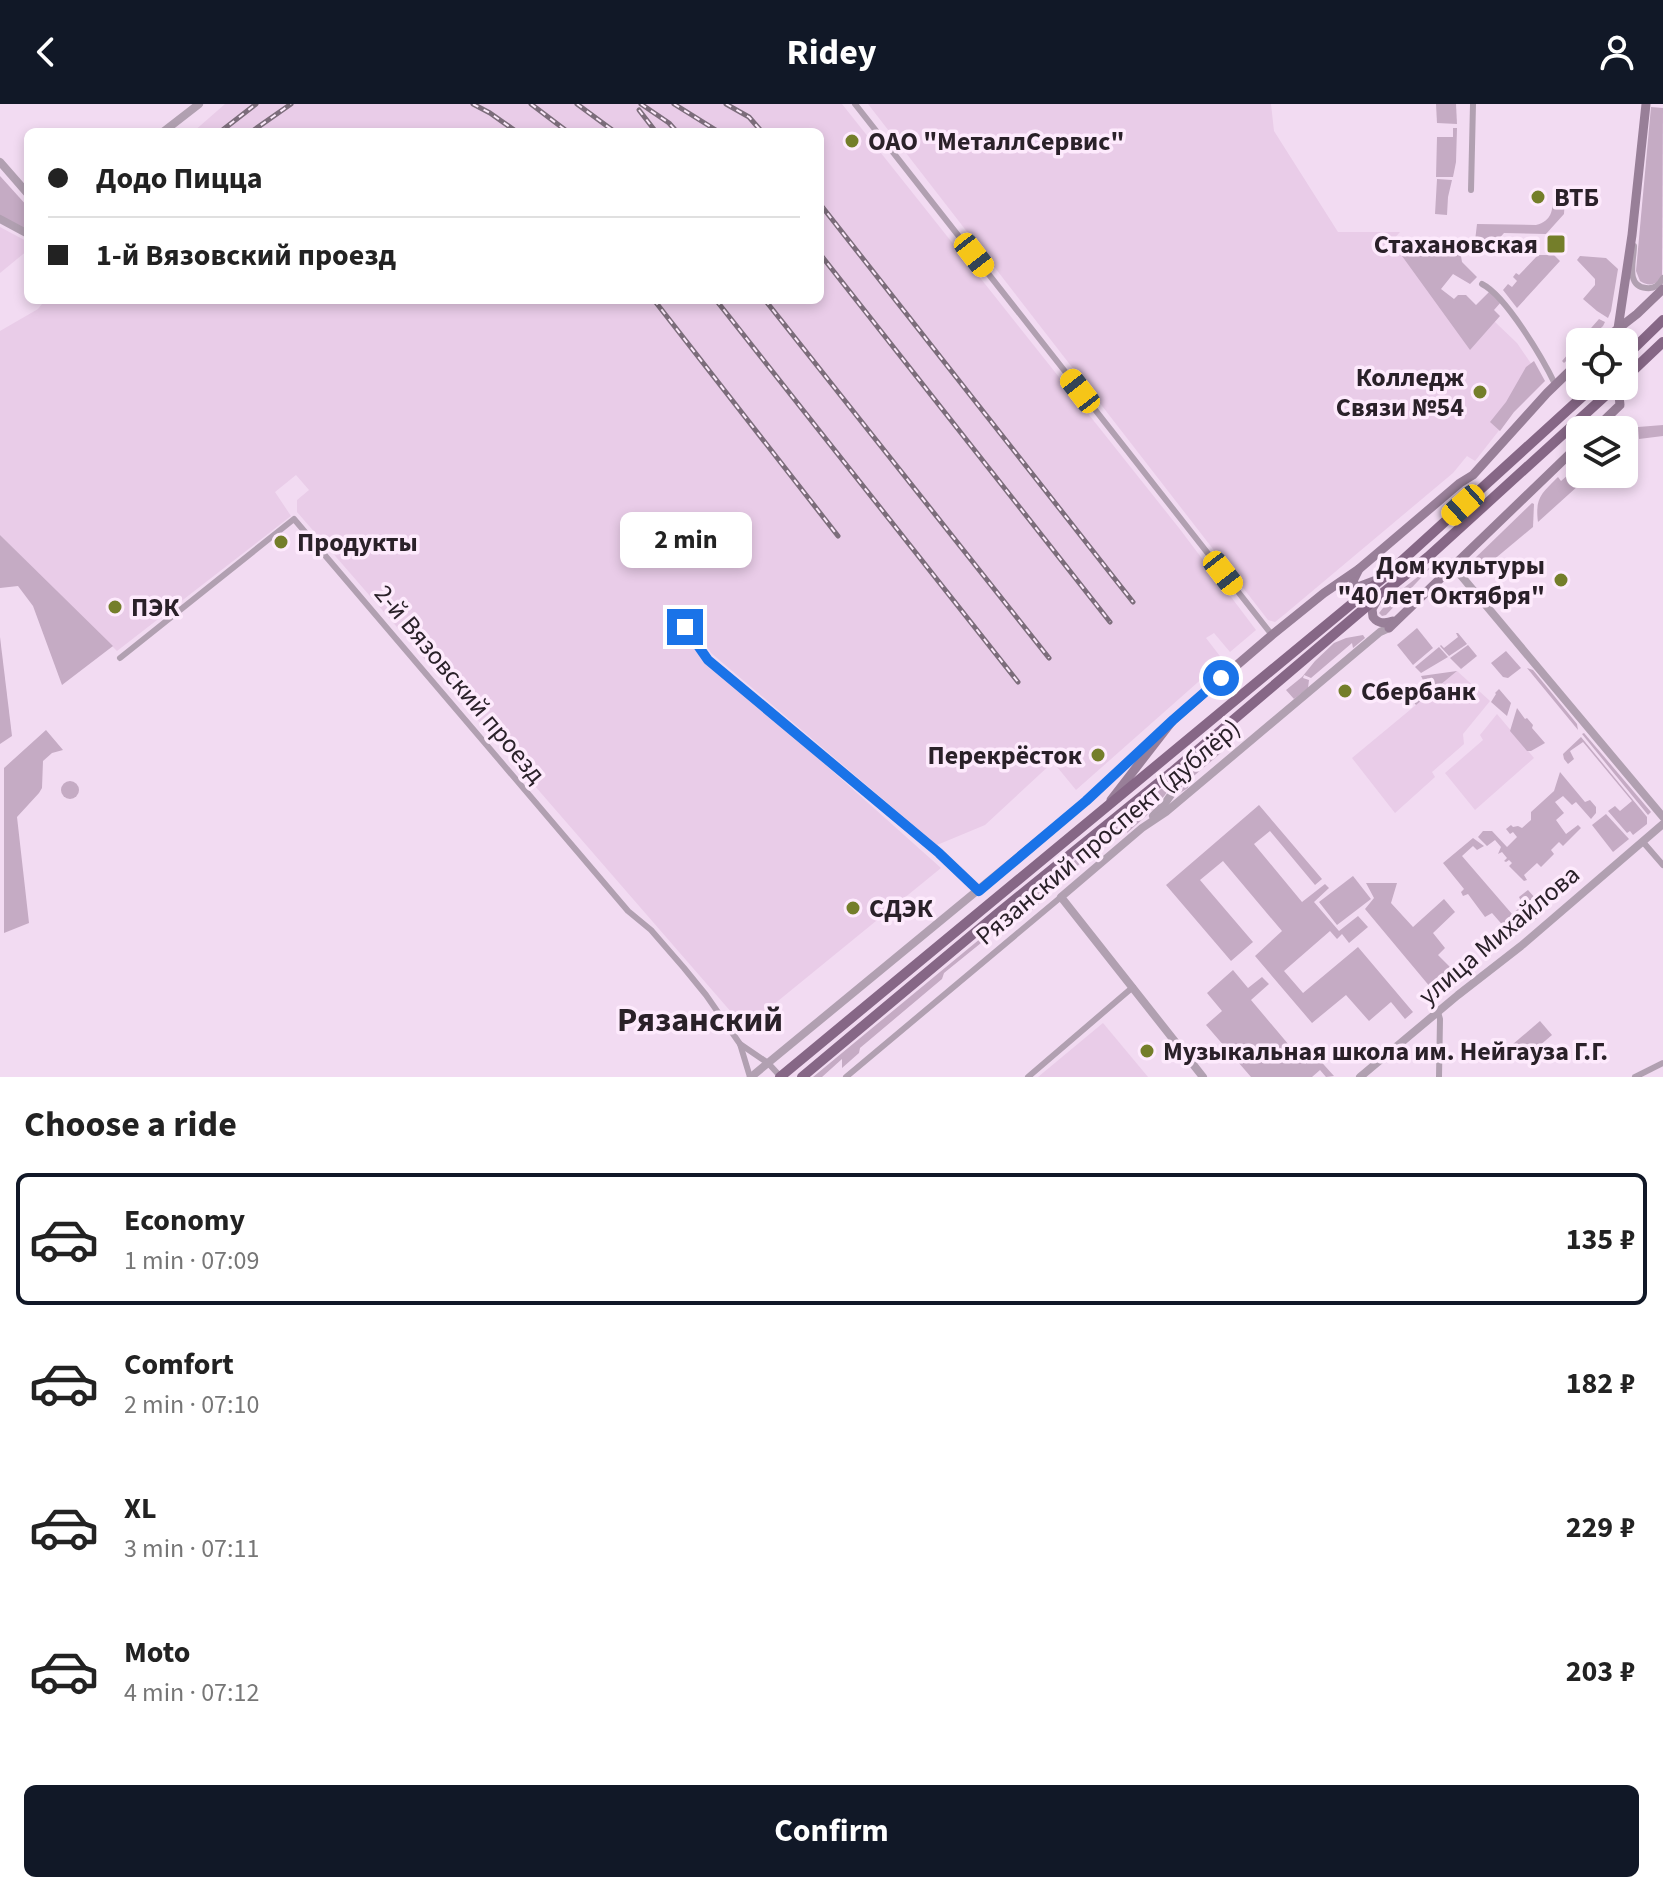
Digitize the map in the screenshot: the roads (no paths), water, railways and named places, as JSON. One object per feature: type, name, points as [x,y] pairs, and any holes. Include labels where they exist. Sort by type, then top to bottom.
[{"type":"main road","points":[[1617,328],[1632,235],[1646,104]]},
{"type":"main road","points":[[1625,328],[1663,289]]},
{"type":"main road","points":[[1638,344],[1663,320]]},
{"type":"main road","points":[[1638,366],[1663,342]]},
{"type":"main road","name":"Рязанский проспект (дублёр)","points":[[1173,720],[1272,635],[1359,569],[1473,475],[1566,374]]},
{"type":"main road","points":[[781,1077],[1383,578],[1579,400]]},
{"type":"main road","points":[[802,1077],[1428,557],[1602,400]]},
{"type":"main road","points":[[1609,416],[1620,405],[1619,400]]},
{"type":"main road","points":[[1379,596],[1372,609],[1373,617],[1379,623],[1393,624],[1566,457]]},
{"type":"main road","points":[[1358,587],[1353,581],[1359,569]]},
{"type":"main road","points":[[1324,593],[1358,587],[1383,578]]},
{"type":"main road","points":[[1102,811],[1173,720]]},
{"type":"street","points":[[168,128],[199,104]]},
{"type":"street","points":[[855,104],[1272,635]]},
{"type":"street","points":[[1471,190],[1473,104]]},
{"type":"street","points":[[0,162],[24,189]]},
{"type":"street","points":[[0,219],[24,232]]},
{"type":"street","points":[[1632,235],[1632,275],[1635,283],[1651,289],[1658,286],[1663,278]]},
{"type":"street","points":[[1482,284],[1494,292],[1510,311],[1555,384]]},
{"type":"street","name":"2-й Вязовский проезд","points":[[120,658],[294,519],[628,911],[651,930],[684,968],[740,1044],[768,1063],[781,1077]]},
{"type":"street","points":[[1453,566],[1663,817]]},
{"type":"street","name":"Рязанский проспект (дублёр)","points":[[846,1077],[1142,828],[1166,812],[1393,624]]},
{"type":"street","points":[[685,627],[708,660],[939,853],[979,891]]},
{"type":"street","name":"Рязанский проспект (дублёр)","points":[[750,1077],[1086,801],[1173,720]]},
{"type":"street","points":[[1142,828],[1166,802],[1211,739]]},
{"type":"street","name":"улица Михайлова","points":[[1360,1077],[1521,946],[1663,824]]},
{"type":"street","points":[[1643,842],[1663,865]]},
{"type":"street","points":[[1061,897],[1203,1077]]},
{"type":"street","points":[[1028,1077],[1133,987]]},
{"type":"street","points":[[1438,1012],[1439,1077]]},
{"type":"street","name":"2-й Вязовский проезд","points":[[740,1044],[750,1077]]},
{"type":"street","points":[[1635,1077],[1663,1063]]},
{"type":"railway","points":[[225,128],[256,104]]},
{"type":"railway","points":[[257,128],[291,104]]},
{"type":"railway","points":[[473,104],[511,128]]},
{"type":"railway","points":[[531,104],[563,128]]},
{"type":"railway","points":[[577,104],[610,128]]},
{"type":"railway","points":[[641,104],[673,128]]},
{"type":"railway","points":[[674,104],[713,128]]},
{"type":"railway","points":[[726,104],[749,117],[759,128]]},
{"type":"railway","points":[[639,110],[653,128]]},
{"type":"railway","points":[[824,209],[1133,602]]},
{"type":"railway","points":[[824,259],[1110,622]]},
{"type":"railway","points":[[657,304],[838,536]]},
{"type":"railway","points":[[719,304],[1018,682]]},
{"type":"railway","points":[[768,304],[1049,658]]},
{"type":"place","name":"ОАО \"МеталлСервис\"","points":[[852,141]]},
{"type":"place","name":"ВТБ","points":[[1538,197]]},
{"type":"place","name":"Стахановская","points":[[1556,244]]},
{"type":"place","name":"Колледж Связи №54","points":[[1480,392]]},
{"type":"place","name":"Продукты","points":[[281,542]]},
{"type":"place","name":"Дом культуры \"40 лет Октября\"","points":[[1561,580]]},
{"type":"place","name":"ПЭК","points":[[115,607]]},
{"type":"place","name":"Сбербанк","points":[[1345,691]]},
{"type":"place","name":"Перекрёсток","points":[[1098,755]]},
{"type":"place","name":"СДЭК","points":[[853,908]]},
{"type":"place","name":"Музыкальная школа им. Нейгауза Г.Г.","points":[[1147,1051]]},
{"type":"district","name":"Рязанский","points":[[700,1020]]}]
